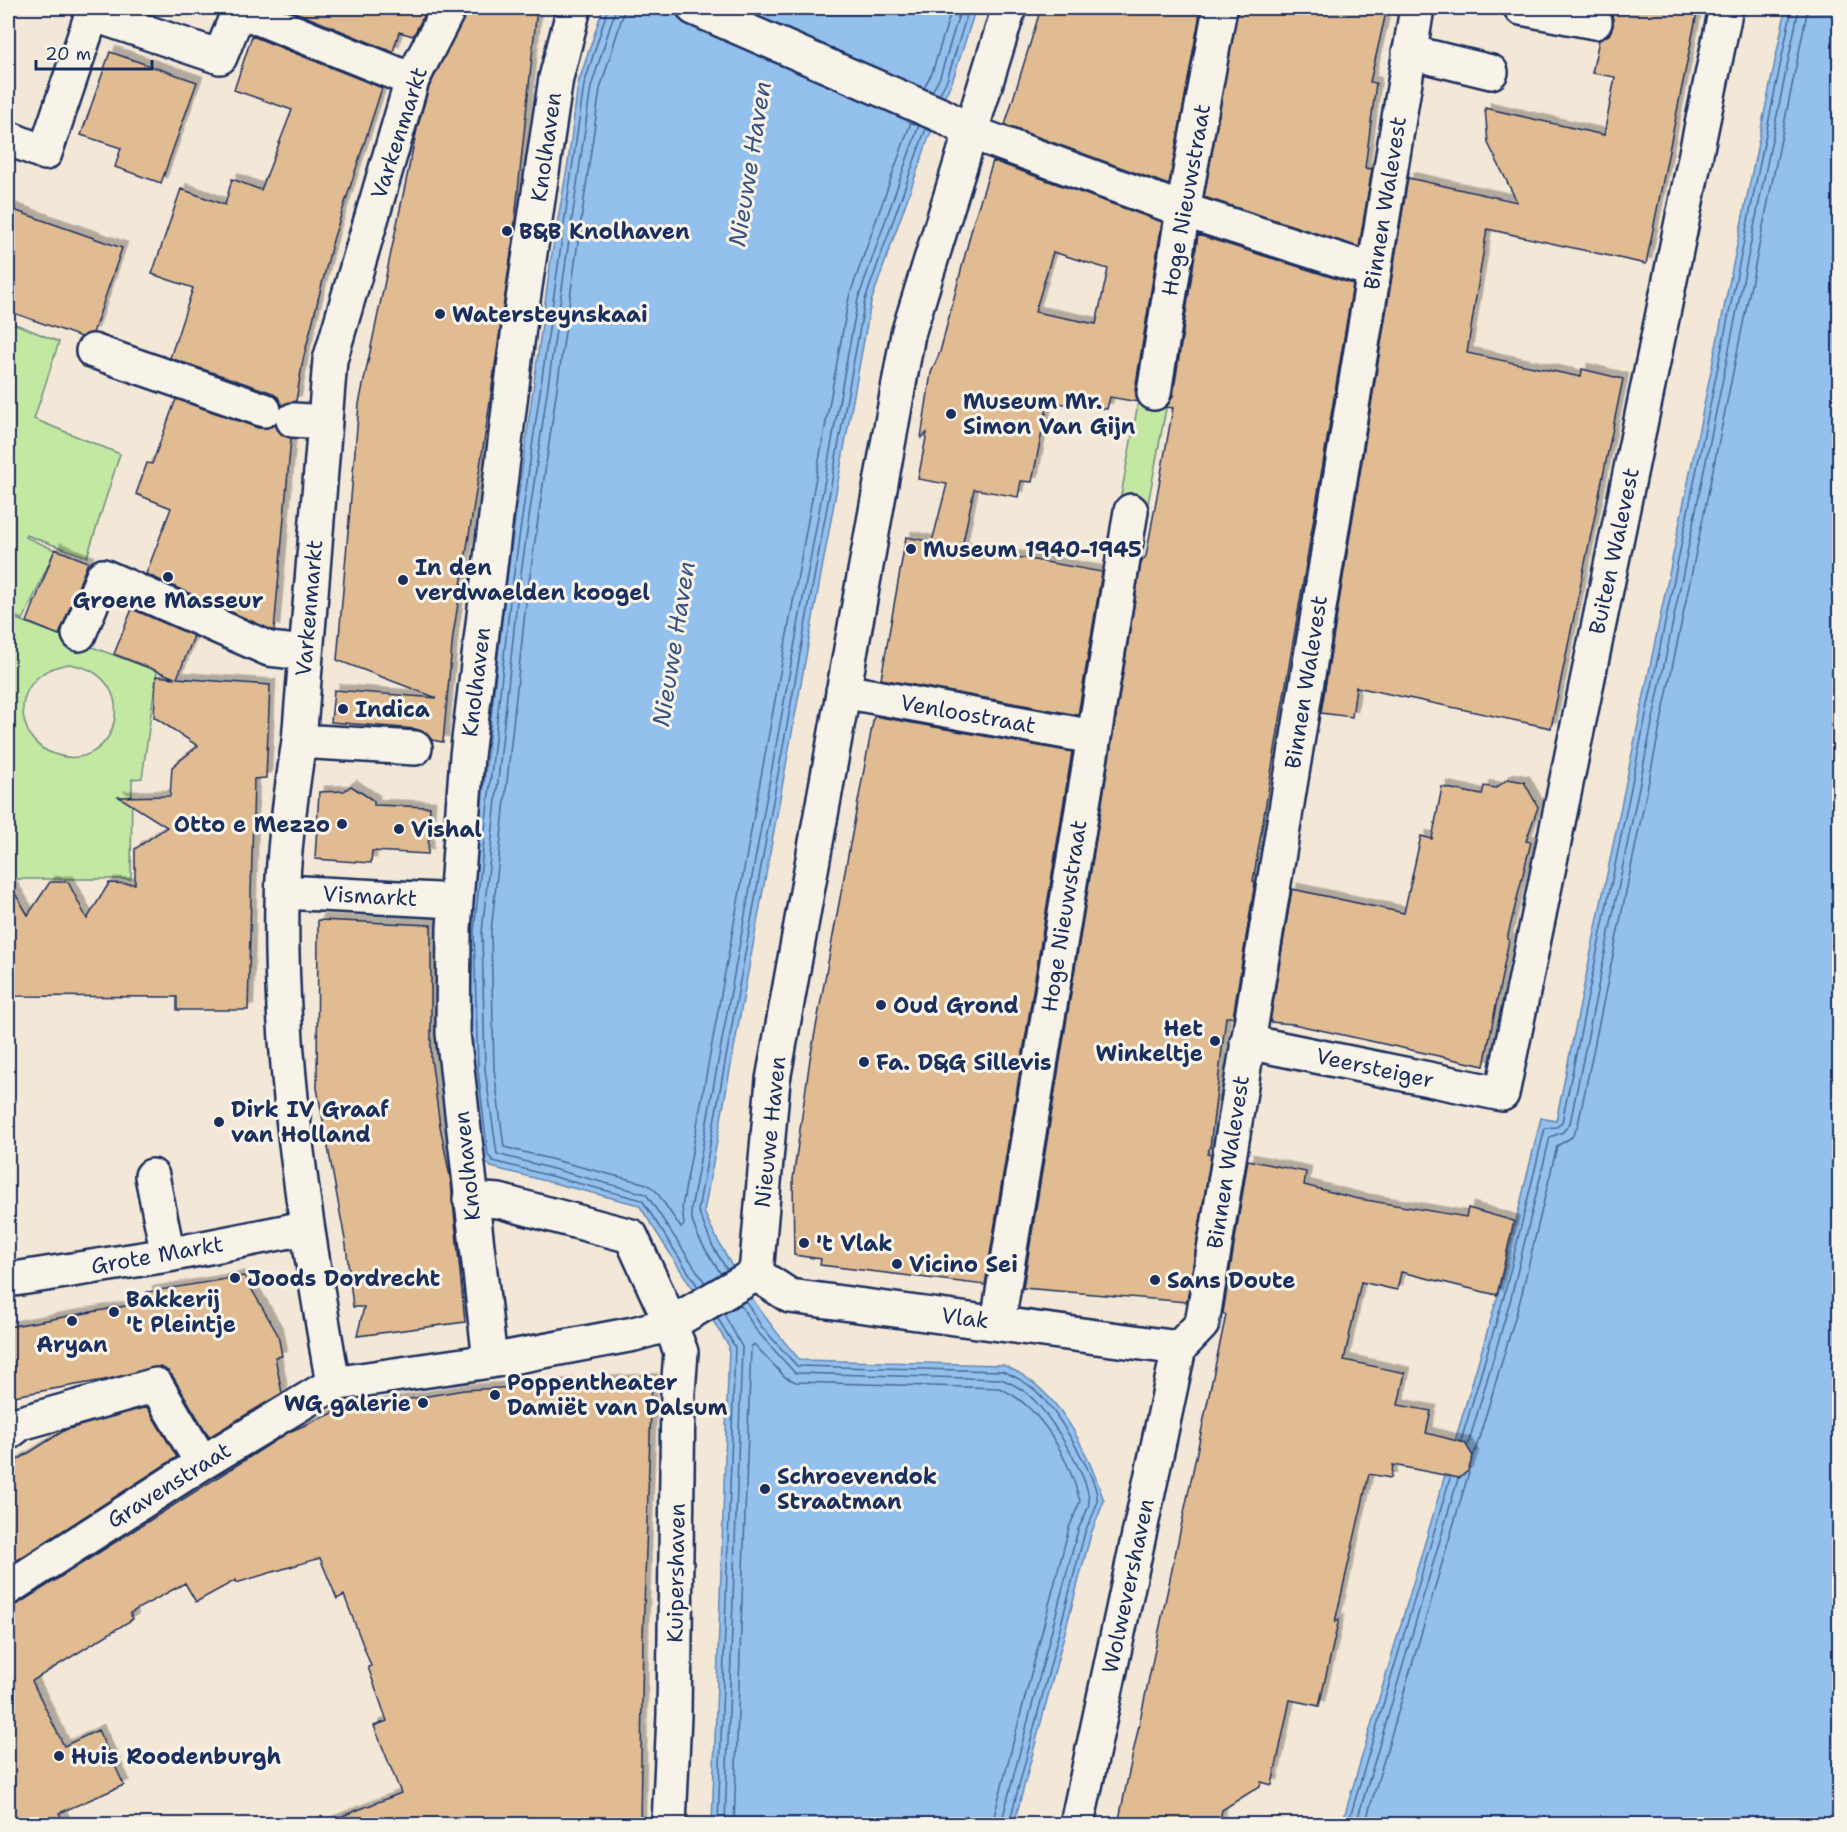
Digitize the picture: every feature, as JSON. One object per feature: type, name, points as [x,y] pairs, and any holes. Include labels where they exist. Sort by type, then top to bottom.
[{"type":"street","name":"Varkenmarkt","points":[[333,1384],[306,1228],[287,1052],[283,892],[291,792],[299,741],[304,653],[294,417],[330,360],[412,80],[449,8]]},
{"type":"street","name":"Knolhaven","points":[[490,1361],[453,1033],[456,901],[467,756],[519,327],[556,78],[574,8]]},
{"type":"street","points":[[694,8],[957,124],[1183,210],[1374,271]]},
{"type":"street","name":"Nieuwe Haven","points":[[751,1277],[773,1080],[908,334],[957,124],[1009,8]]},
{"type":"street","name":"Hoge Nieuwstraat","points":[[1154,393],[1183,210],[1220,8]]},
{"type":"street","name":"Binnen Walevest","points":[[1179,1348],[1202,1324],[1417,8]]},
{"type":"street","points":[[1521,8],[1595,22]]},
{"type":"street","name":"Buiten Walevest","points":[[1502,1094],[1647,324],[1726,8]]},
{"type":"street","points":[[8,138],[45,153],[92,14],[220,57],[239,10],[412,80]]},
{"type":"street","points":[[1409,52],[1491,72]]},
{"type":"street","points":[[93,351],[294,417]]},
{"type":"street","name":"Hoge Nieuwstraat","points":[[998,1322],[1131,511]]},
{"type":"street","points":[[79,634],[103,576],[269,650],[304,653]]},
{"type":"street","name":"Venloostraat","points":[[843,691],[1093,736]]},
{"type":"street","points":[[299,741],[415,748]]},
{"type":"street","name":"Vismarkt","points":[[283,892],[456,901]]},
{"type":"street","name":"Veersteiger","points":[[1247,1042],[1502,1094]]},
{"type":"street","points":[[152,1176],[168,1255]]},
{"type":"street","name":"Kuipershaven","points":[[470,1199],[499,1201],[631,1236],[676,1312],[681,1352],[678,1392],[674,1715],[669,1824]]},
{"type":"street","name":"Grote Markt","points":[[8,1280],[168,1255],[306,1228]]},
{"type":"street","points":[[333,1384],[490,1361],[634,1334],[751,1277]]},
{"type":"street","name":"Vlak","points":[[751,1277],[790,1296],[1179,1348]]},
{"type":"street","name":"Wolwevershaven","points":[[1077,1824],[1179,1348]]},
{"type":"street","name":"Gravenstraat","points":[[8,1588],[108,1536],[202,1463],[333,1384]]},
{"type":"street","points":[[8,1433],[21,1423],[156,1385],[202,1463]]},
{"type":"green space","points":[[8,321],[59,342],[34,419],[120,454],[87,557],[26,535],[25,537],[55,550],[23,620],[8,613]]},
{"type":"green space","points":[[1139,398],[1167,403],[1147,509],[1119,506]]},
{"type":"green space","points":[[8,616],[157,671],[142,778],[132,779],[131,879],[8,879]],"holes":[[[69,664],[93,672],[108,686],[115,703],[114,721],[108,737],[95,750],[78,757],[57,755],[42,748],[31,737],[25,724],[23,711],[28,689],[35,680],[56,667]]]},
{"type":"water","points":[[603,8],[976,8],[952,82],[941,103],[871,302],[704,1212],[746,1290],[800,1360],[1003,1365],[1023,1375],[1040,1388],[1068,1421],[1079,1440],[1104,1501],[1091,1534],[1014,1824],[712,1824],[729,1346],[639,1205],[491,1167],[482,1158],[472,1071],[468,931],[504,600],[551,259],[568,163],[578,84]]},
{"type":"water","points":[[1786,8],[1839,8],[1839,1824],[1342,1824],[1498,1295],[1541,1118],[1556,1121]]},
{"type":"building","points":[[291,8],[428,8],[413,36],[399,32],[393,52],[290,10]]},
{"type":"building","points":[[468,8],[537,8],[513,239],[453,635],[443,742],[432,740],[426,733],[416,729],[331,722],[334,690],[437,698],[337,660],[359,404],[417,129],[429,87]]},
{"type":"building","points":[[1041,8],[1201,8],[1169,185],[1005,125]]},
{"type":"building","points":[[1238,8],[1387,8],[1370,82],[1376,83],[1365,168],[1372,169],[1359,247],[1204,197]]},
{"type":"building","points":[[1607,8],[1698,8],[1646,264],[1487,229],[1467,353],[1581,377],[1582,369],[1623,379],[1551,728],[1356,687],[1352,717],[1321,713],[1408,178],[1517,202],[1488,143],[1485,108],[1604,135],[1615,77],[1592,73],[1599,40],[1609,35],[1613,26],[1612,15]]},
{"type":"building","points":[[252,36],[382,88],[333,240],[303,360],[296,401],[282,405],[278,397],[270,392],[170,358],[193,288],[152,274],[181,189],[225,205],[232,179],[261,190],[292,110],[234,90]]},
{"type":"building","points":[[110,52],[197,82],[161,183],[115,167],[121,148],[81,135]]},
{"type":"building","points":[[993,161],[1162,222],[1135,390],[1138,402],[1110,397],[1107,409],[1048,402],[1032,482],[1021,481],[1018,497],[974,489],[962,547],[1102,572],[1078,715],[881,679],[906,537],[932,542],[947,484],[918,479],[927,433],[921,438],[931,373],[940,352],[974,220]],"holes":[[[1053,252],[1108,269],[1096,324],[1035,312]]]},
{"type":"building","points":[[8,208],[122,248],[93,333],[81,337],[8,311]]},
{"type":"building","points":[[1198,235],[1353,284],[1253,881],[1255,882],[1233,1017],[1226,1017],[1210,1147],[1207,1154],[1211,1155],[1187,1302],[1023,1288],[1141,563],[1146,556],[1173,408],[1166,407],[1173,396]]},
{"type":"building","points":[[176,399],[258,428],[275,425],[282,435],[291,438],[274,631],[146,574],[171,508],[136,494],[147,463],[152,464]]},
{"type":"building","points":[[55,549],[88,562],[59,635],[27,622]]},
{"type":"building","points":[[132,609],[194,636],[177,678],[270,685],[266,778],[254,779],[248,1010],[177,1010],[177,997],[8,996],[8,882],[28,915],[50,882],[68,882],[87,919],[109,883],[135,884],[135,849],[167,827],[119,797],[170,796],[172,767],[198,746],[154,717],[156,676],[175,678],[114,654]]},
{"type":"building","points":[[874,716],[1072,752],[985,1285],[820,1265],[821,1259],[794,1255],[793,1179],[810,1059]]},
{"type":"building","points":[[1508,779],[1524,782],[1538,807],[1526,841],[1531,842],[1507,939],[1509,940],[1484,1066],[1293,1024],[1270,1022],[1292,889],[1404,913],[1421,836],[1432,839],[1442,787],[1482,795],[1484,786],[1496,788]]},
{"type":"building","points":[[351,786],[374,801],[374,805],[430,807],[428,854],[372,851],[371,863],[315,859],[319,792],[344,791]]},
{"type":"building","points":[[318,920],[431,925],[431,1058],[440,1126],[451,1182],[465,1322],[357,1336],[364,1307],[353,1307],[346,1245],[317,1088]]},
{"type":"building","points":[[1248,1160],[1306,1172],[1304,1185],[1354,1198],[1466,1217],[1468,1208],[1514,1221],[1497,1295],[1401,1272],[1397,1290],[1361,1282],[1344,1360],[1405,1373],[1398,1405],[1431,1411],[1426,1433],[1465,1443],[1473,1456],[1468,1471],[1459,1478],[1393,1465],[1391,1478],[1369,1474],[1335,1622],[1339,1619],[1319,1706],[1290,1700],[1272,1785],[1261,1782],[1260,1786],[1222,1810],[1219,1824],[1118,1824],[1226,1315],[1223,1313]]},
{"type":"building","points":[[244,1276],[278,1335],[282,1356],[275,1357],[282,1393],[209,1437],[172,1375],[160,1367],[104,1380],[8,1397],[8,1327],[142,1303],[142,1300],[149,1299],[147,1292]]},
{"type":"building","points":[[652,1379],[643,1636],[640,1824],[327,1824],[327,1822],[401,1793],[374,1726],[387,1721],[368,1667],[371,1666],[344,1595],[337,1599],[320,1558],[236,1583],[236,1580],[196,1602],[185,1583],[130,1613],[133,1619],[32,1681],[64,1746],[98,1730],[124,1785],[59,1813],[65,1824],[8,1824],[8,1606],[18,1604],[289,1432],[338,1411],[464,1390]]},
{"type":"building","points":[[147,1407],[177,1457],[8,1566],[8,1466],[65,1430]]},
{"type":"place","name":"B&B Knolhaven","points":[[507,231]]},
{"type":"place","name":"Watersteynskaai","points":[[440,314]]},
{"type":"place","name":"Museum Mr. Simon Van Gijn","points":[[951,414]]},
{"type":"place","name":"Museum 1940-1945","points":[[911,549]]},
{"type":"place","name":"Groene Masseur","points":[[168,577]]},
{"type":"place","name":"In den verdwaelden koogel","points":[[403,580]]},
{"type":"place","name":"Indica","points":[[343,709]]},
{"type":"place","name":"Otto e Mezzo","points":[[342,824]]},
{"type":"place","name":"Vishal","points":[[399,829]]},
{"type":"place","name":"Oud Grond","points":[[881,1005]]},
{"type":"place","name":"Het Winkeltje","points":[[1215,1041]]},
{"type":"place","name":"Fa. D&G Sillevis","points":[[864,1062]]},
{"type":"place","name":"Dirk IV Graaf van Holland","points":[[219,1122]]},
{"type":"place","name":"'t Vlak","points":[[804,1243]]},
{"type":"place","name":"Vicino Sei","points":[[897,1264]]},
{"type":"place","name":"Joods Dordrecht","points":[[235,1278]]},
{"type":"place","name":"Sans Doute","points":[[1155,1280]]},
{"type":"place","name":"Bakkerij 't Pleintje","points":[[114,1312]]},
{"type":"place","name":"Aryan","points":[[72,1321]]},
{"type":"place","name":"Poppentheater Damiët van Dalsum","points":[[495,1395]]},
{"type":"place","name":"WG galerie","points":[[423,1403]]},
{"type":"place","name":"Schroevendok Straatman","points":[[765,1489]]},
{"type":"place","name":"Huis Roodenburgh","points":[[59,1756]]}]
